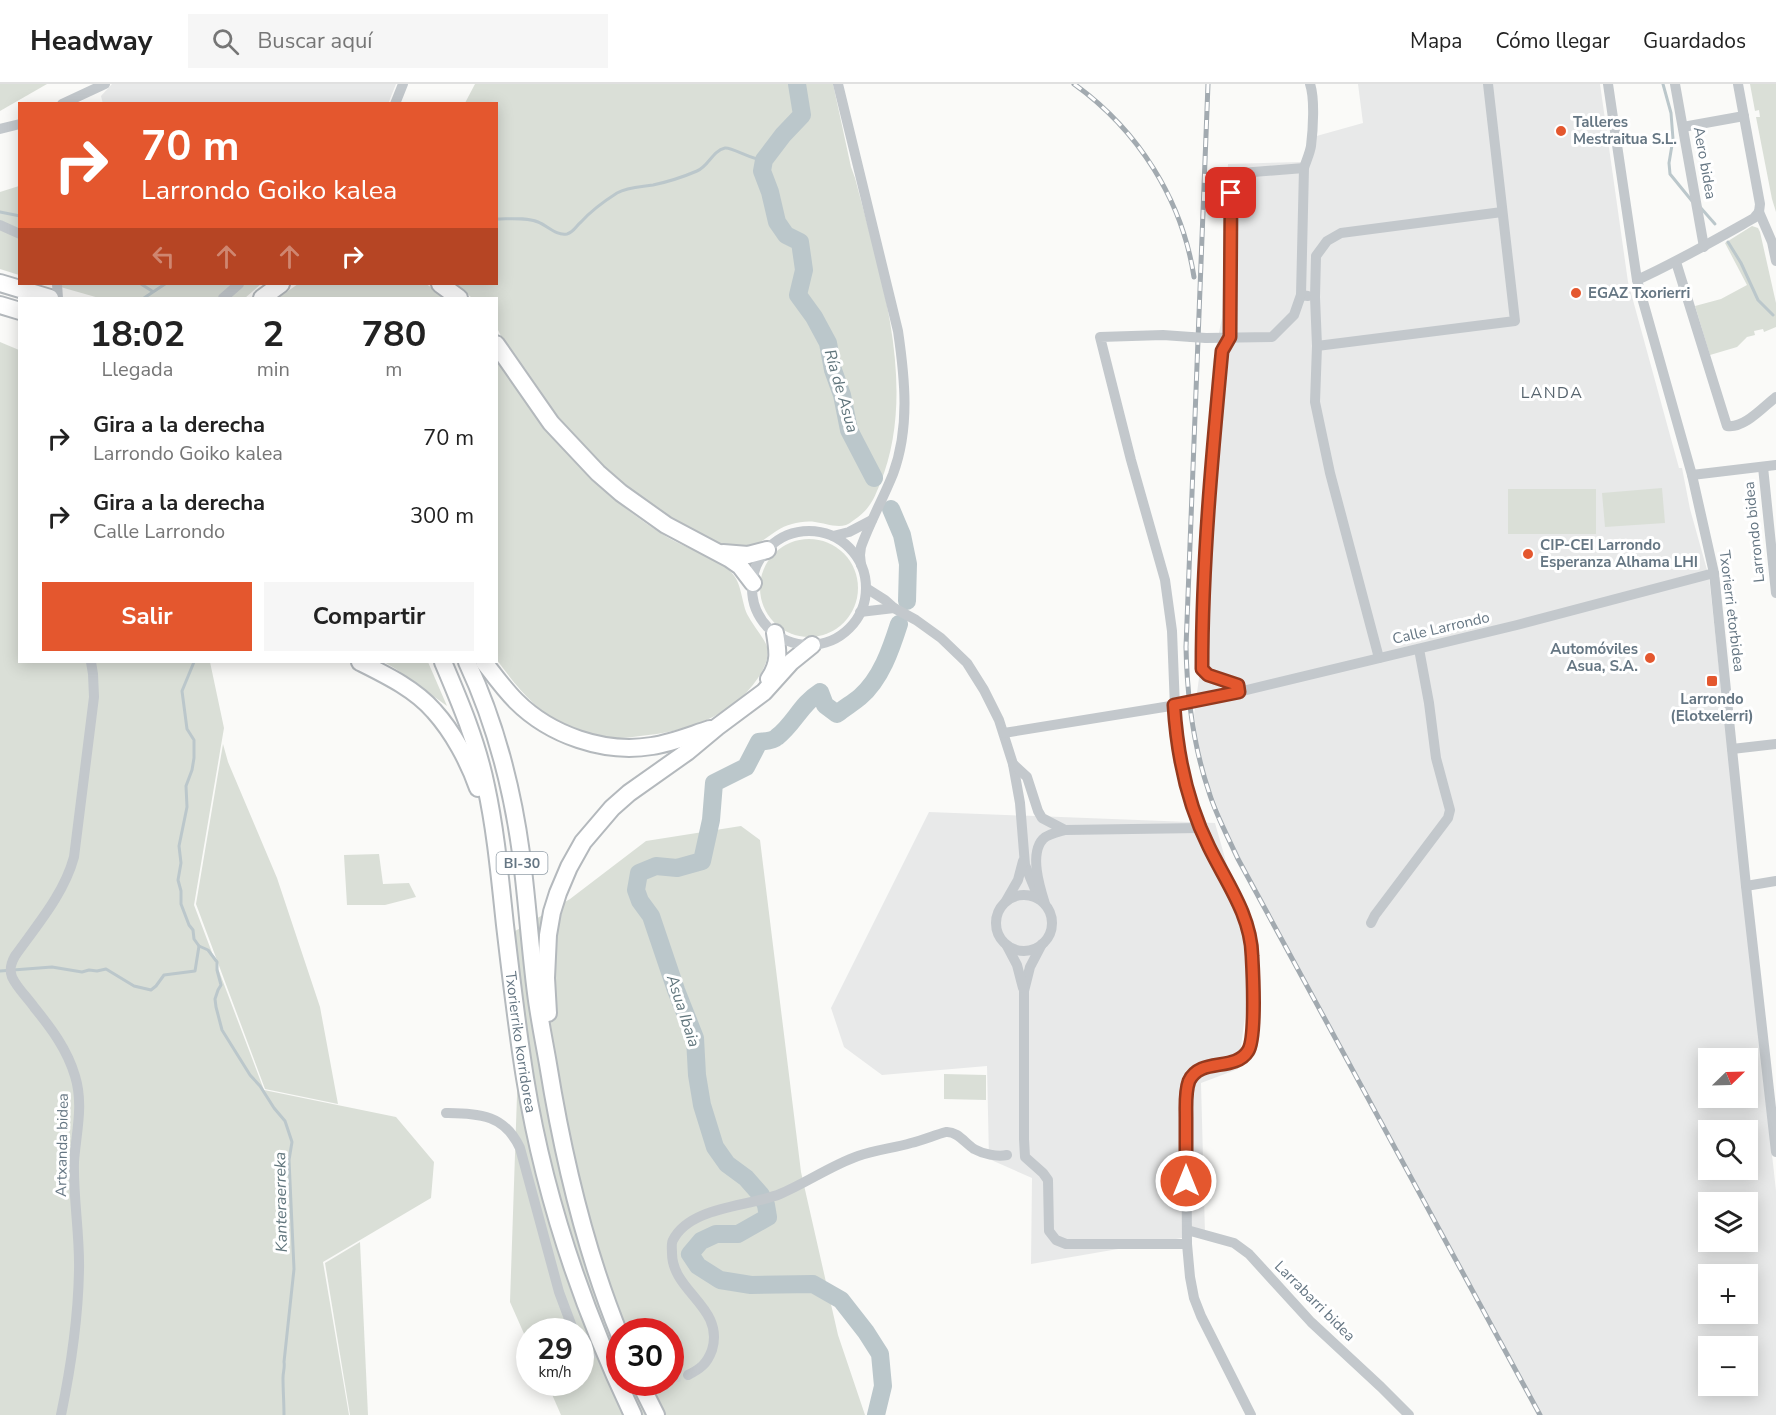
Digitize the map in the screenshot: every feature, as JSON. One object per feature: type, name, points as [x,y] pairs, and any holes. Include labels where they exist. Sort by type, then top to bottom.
[{"type":"highway","points":[[0,283],[47,297]]},
{"type":"highway","points":[[263,297],[280,285]]},
{"type":"highway","points":[[441,285],[458,297]]},
{"type":"highway","points":[[0,305],[18,311]]},
{"type":"highway","points":[[498,347],[551,423],[598,473],[645,511],[693,540],[719,552],[740,567],[753,583]]},
{"type":"highway","points":[[719,552],[748,555],[767,550]]},
{"type":"highway","points":[[742,708],[768,681],[776,668],[778,651],[775,633]]},
{"type":"highway","points":[[549,1070],[550,1042],[546,978],[548,935],[555,902],[569,867],[584,842],[612,808],[628,793],[687,752],[717,726],[764,692],[791,662],[812,645]]},
{"type":"highway","points":[[362,663],[413,692],[434,711],[450,732],[474,776],[495,836]]},
{"type":"highway","name":"Txorierriko korridorea","points":[[443,663],[466,716],[486,785],[495,836],[525,1078],[554,1210],[574,1274],[608,1362],[633,1415]]},
{"type":"highway","name":"Txorierriko korridorea","points":[[467,663],[499,749],[516,823],[536,994],[555,1113],[575,1201],[595,1271],[613,1318]]},
{"type":"highway","points":[[485,663],[503,687],[526,711],[563,734],[586,741],[620,747],[645,747],[717,726]]},
{"type":"highway","points":[[646,1396],[656,1415]]},
{"type":"street","points":[[66,102],[105,84]]},
{"type":"street","points":[[396,102],[403,84]]},
{"type":"street","points":[[838,84],[898,331],[903,365],[902,438],[894,472],[861,547],[861,566],[866,588],[865,600],[852,625],[841,635],[827,642],[812,645],[799,644],[775,633],[761,617],[756,606],[753,583],[757,565],[767,550],[786,536],[797,532],[821,532],[832,536],[854,553],[861,566]]},
{"type":"street","points":[[1251,1415],[1194,1298],[1187,1244],[1186,1095],[1189,1081],[1199,1070],[1231,1064],[1249,1050],[1252,1035],[1250,930],[1200,828],[1188,791],[1176,734],[1172,631],[1165,580],[1131,460],[1100,337],[1152,335],[1206,338],[1272,337],[1294,315],[1301,295],[1304,168],[1311,147],[1312,90],[1310,84]]},
{"type":"street","points":[[1317,346],[1515,321],[1488,84]]},
{"type":"street","name":"Txorierri etorbidea","points":[[1608,84],[1637,280],[1692,475],[1714,573],[1776,1152]]},
{"type":"street","name":"Aero bidea","points":[[1675,84],[1704,247]]},
{"type":"street","points":[[1738,84],[1760,204],[1759,212],[1772,242],[1776,261]]},
{"type":"street","points":[[1683,127],[1743,116]]},
{"type":"street","points":[[0,129],[18,124]]},
{"type":"street","points":[[1239,692],[1238,685],[1208,675],[1202,669],[1202,615],[1209,492],[1222,351],[1230,337],[1232,186],[1241,172],[1304,168]]},
{"type":"street","points":[[1379,658],[1330,473],[1315,402],[1317,346],[1314,297],[1317,256],[1327,241],[1341,233],[1502,212]]},
{"type":"street","points":[[1637,280],[1704,247],[1754,218],[1759,212]]},
{"type":"street","points":[[0,225],[18,233]]},
{"type":"street","points":[[1676,262],[1726,426],[1732,427],[1743,423],[1776,397]]},
{"type":"street","points":[[224,297],[238,285]]},
{"type":"street","points":[[1301,295],[1314,297]]},
{"type":"street","points":[[1692,475],[1776,465]]},
{"type":"street","name":"Larrondo bidea","points":[[1763,467],[1776,593]]},
{"type":"street","points":[[832,536],[849,532],[872,520]]},
{"type":"street","name":"Calle Larrondo","points":[[1004,733],[1239,692],[1419,649],[1714,573]]},
{"type":"street","points":[[866,588],[941,638],[967,663],[999,720],[1013,764],[1020,803],[1027,872],[1052,919],[1050,934],[1030,967],[1024,991],[1025,1157],[1043,1173],[1047,1180],[1049,1231],[1056,1240],[1066,1244],[1187,1244]]},
{"type":"street","points":[[860,612],[894,608]]},
{"type":"street","points":[[1371,923],[1448,818],[1450,810],[1436,758],[1419,649]]},
{"type":"street","name":"Artxanda bidea","points":[[61,1415],[76,1319],[79,1269],[74,1161],[80,1102],[71,1062],[52,1030],[17,986],[10,965],[62,888],[71,869],[94,697],[91,663]]},
{"type":"street","points":[[1732,749],[1776,744]]},
{"type":"street","points":[[1013,764],[1027,777],[1042,818],[1065,830]]},
{"type":"street","points":[[1042,901],[1037,856],[1043,839],[1051,834],[1065,830],[1200,828]]},
{"type":"street","points":[[1024,855],[1018,880],[997,913],[995,921],[998,935],[1015,950],[1032,950],[1042,944]]},
{"type":"street","points":[[1746,886],[1776,881]]},
{"type":"street","points":[[1006,901],[1022,894],[1031,895],[1042,901]]},
{"type":"street","points":[[1007,945],[1017,966],[1024,991]]},
{"type":"street","points":[[446,1113],[481,1115],[501,1124],[516,1139],[559,1292],[569,1318]]},
{"type":"street","points":[[688,1375],[699,1370],[709,1357],[714,1340],[714,1330],[707,1314],[679,1277],[675,1268],[672,1257],[673,1241],[683,1226],[707,1213],[779,1194],[857,1156],[946,1132],[952,1131],[976,1150],[999,1156],[1007,1155]]},
{"type":"street","name":"Larrabarri bidea","points":[[1187,1230],[1234,1243],[1249,1254],[1311,1322],[1409,1415]]},
{"type":"shaded area","points":[[0,84],[47,84],[0,111]]},
{"type":"shaded area","points":[[112,84],[396,84],[389,102],[102,102],[101,96]]},
{"type":"shaded area","points":[[475,84],[833,84],[851,167],[884,292],[892,331],[896,370],[896,409],[891,447],[880,484],[870,505],[863,513],[846,525],[798,523],[784,527],[748,548],[731,548],[700,535],[644,501],[616,480],[584,450],[552,410],[500,335],[498,297],[471,297],[457,285],[498,285],[498,102],[466,102]]},
{"type":"shaded area","points":[[1358,84],[1600,84],[1628,282],[1679,468],[1682,468],[1690,509],[1709,577],[1776,1191],[1776,1415],[1540,1415],[1238,859],[1202,768],[1194,715],[1199,678],[1199,607],[1204,488],[1213,362],[1222,318],[1228,164],[1301,162],[1313,137],[1363,123]]},
{"type":"shaded area","points":[[1750,84],[1776,84],[1776,212],[1756,117],[1760,117],[1759,110],[1755,111]]},
{"type":"shaded area","points":[[18,186],[18,275],[0,269],[0,192]]},
{"type":"shaded area","points":[[1752,226],[1758,228],[1760,232],[1776,303],[1776,327],[1764,332],[1763,329],[1754,331],[1755,335],[1747,337],[1737,347],[1710,355],[1695,306],[1721,299],[1747,285],[1725,243]]},
{"type":"shaded area","points":[[54,285],[260,285],[246,297],[96,297]]},
{"type":"shaded area","points":[[297,285],[428,285],[446,297],[279,297]]},
{"type":"shaded area","points":[[0,342],[18,350],[18,663],[210,663],[224,728],[194,905],[264,1090],[396,1117],[434,1162],[431,1198],[323,1262],[349,1415],[0,1415]]},
{"type":"shaded area","points":[[498,360],[558,442],[601,488],[658,532],[709,557],[735,576],[747,614],[766,644],[768,653],[758,678],[735,703],[706,720],[657,734],[618,738],[581,731],[558,722],[520,689],[498,661]]},
{"type":"shaded area","points":[[1662,488],[1665,523],[1605,527],[1602,493]]},
{"type":"shaded area","points":[[1508,489],[1596,489],[1596,534],[1508,534]]},
{"type":"shaded area","points":[[809,539],[828,543],[843,554],[854,569],[858,588],[854,607],[843,622],[828,633],[809,637],[790,633],[775,622],[764,607],[760,588],[764,569],[775,554],[790,543]]},
{"type":"shaded area","points":[[386,663],[428,663],[447,706]]},
{"type":"shaded area","points":[[223,744],[228,762],[277,878],[320,1007],[338,1104],[265,1089],[196,904]]},
{"type":"shaded area","points":[[929,812],[1215,823],[1253,956],[1238,1069],[1201,1083],[1205,1234],[1031,1264],[1032,1178],[989,1159],[987,1066],[882,1075],[844,1047],[831,1008]]},
{"type":"shaded area","points":[[741,826],[760,840],[801,1172],[838,1335],[865,1415],[561,1415],[553,1396],[594,1396],[594,1318],[517,1318],[510,1302],[520,1007],[510,934],[570,899],[646,841]]},
{"type":"shaded area","points":[[379,854],[383,884],[409,883],[416,897],[385,905],[347,905],[344,855]]},
{"type":"shaded area","points":[[944,1074],[986,1075],[986,1100],[944,1099]]},
{"type":"shaded area","points":[[360,1242],[368,1415],[350,1415],[325,1263]]},
{"type":"waterway","name":"Ría de Asua","points":[[797,84],[802,115],[764,160],[762,171],[777,222],[786,235],[800,242],[804,270],[798,295],[814,317],[828,343],[849,430],[874,478]]},
{"type":"waterway","points":[[1663,84],[1671,113],[1673,139],[1669,163],[1670,174],[1692,201]]},
{"type":"waterway","points":[[498,219],[533,220],[556,232],[567,234],[593,210],[617,193],[630,188],[664,182],[697,171],[725,148],[764,160]]},
{"type":"waterway","points":[[1700,207],[1715,224]]},
{"type":"waterway","points":[[0,212],[18,216]]},
{"type":"waterway","points":[[1728,242],[1741,263],[1758,300],[1773,315]]},
{"type":"waterway","points":[[143,285],[152,291]]},
{"type":"waterway","points":[[146,297],[164,285]]},
{"type":"waterway","points":[[891,509],[902,535],[908,564],[907,601]]},
{"type":"waterway","name":"Asua Ibaia","points":[[876,1415],[883,1386],[880,1354],[841,1300],[813,1284],[751,1285],[720,1280],[698,1266],[690,1254],[701,1241],[716,1234],[738,1234],[768,1217],[761,1195],[746,1178],[727,1164],[715,1147],[702,1105],[697,1075],[695,1038],[651,916],[640,901],[636,890],[639,873],[656,866],[677,868],[702,861],[711,820],[714,783],[746,767],[759,742],[777,737],[820,692],[825,705],[837,714],[860,697],[879,673],[899,624]]},
{"type":"waterway","name":"Kanteraerreka","points":[[194,663],[182,691],[187,729],[194,740],[194,758],[186,786],[187,807],[179,846],[181,863],[178,880],[181,904],[193,930],[194,939],[199,946],[208,950],[217,962],[221,985],[215,999],[222,1030],[250,1075],[285,1121],[292,1142],[289,1160],[294,1269],[284,1362],[284,1415]]},
{"type":"waterway","points":[[0,971],[52,967],[82,972],[106,969],[134,986],[151,990],[164,975],[195,971],[199,946]]},
{"type":"tunnel","points":[[594,1352],[606,1357]]},
{"type":"tunnel","points":[[684,1376],[688,1375]]},
{"type":"railway","points":[[1074,84],[1118,123],[1154,168],[1179,220],[1194,277]]},
{"type":"railway","points":[[1208,84],[1186,647],[1189,702],[1203,774],[1215,809],[1238,859],[1540,1415]]},
{"type":"place","name":"Talleres Mestraitua S.L.","points":[[1561,131]]},
{"type":"place","name":"EGAZ Txorierri","points":[[1576,293]]},
{"type":"place","name":"CIP-CEI Larrondo Esperanza Alhama LHI","points":[[1528,554]]},
{"type":"place","name":"Automóviles Asua, S.A.","points":[[1650,658]]},
{"type":"place","name":"Larrondo (Elotxelerri)","points":[[1712,681]]},
{"type":"district","name":"LANDA","points":[[1552,393]]},
{"type":"route","points":[[1186,1181],[1186,1095],[1189,1081],[1199,1070],[1231,1064],[1244,1056],[1249,1050],[1252,1035],[1250,930],[1200,828],[1181,762],[1174,705],[1239,692],[1238,685],[1208,675],[1202,669],[1202,615],[1209,492],[1222,351],[1230,337],[1231,193]]}]
